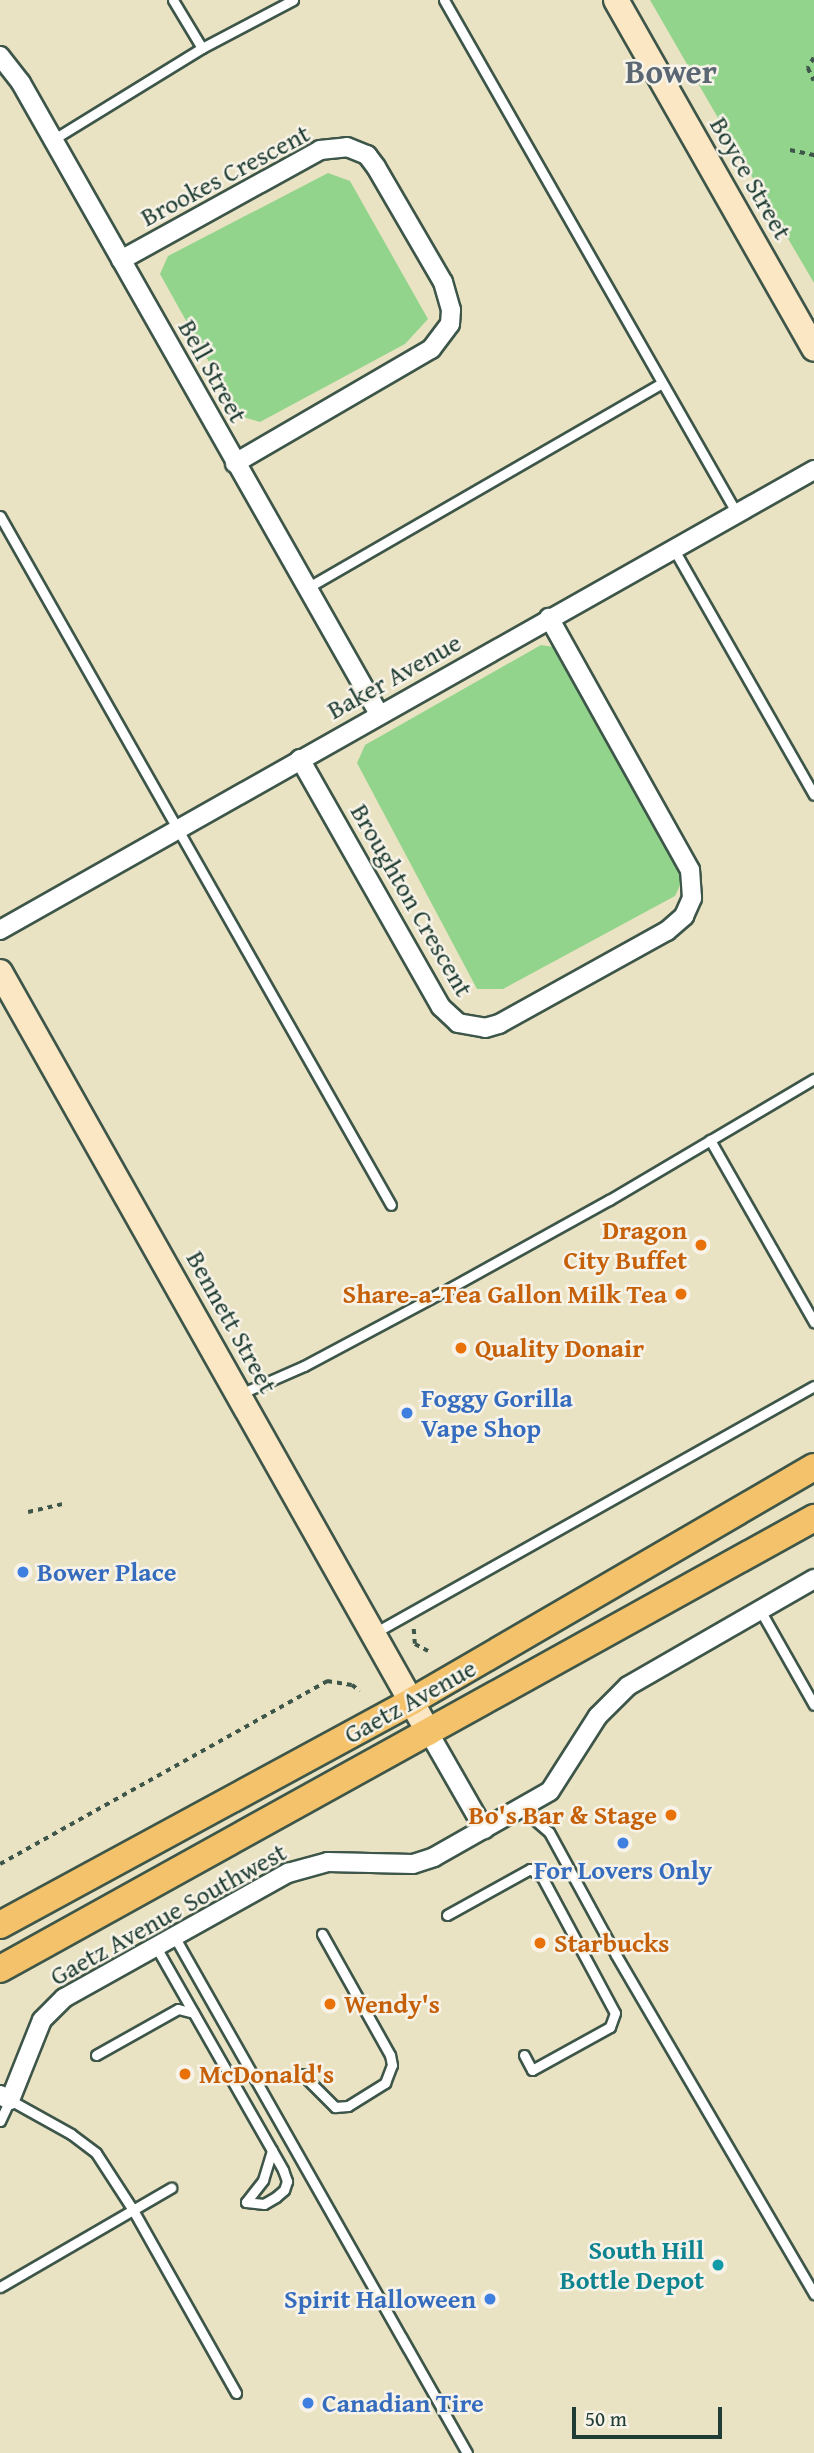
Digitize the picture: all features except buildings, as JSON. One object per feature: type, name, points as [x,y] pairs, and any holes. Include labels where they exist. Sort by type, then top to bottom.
[{"type":"main road","name":"Gaetz Avenue","points":[[0,1925],[412,1701],[814,1467]]},
{"type":"main road","name":"Gaetz Avenue","points":[[0,1969],[814,1518]]},
{"type":"street","name":"Boyce Street","points":[[616,0],[814,349]]},
{"type":"street","name":"Bell Street","points":[[0,56],[21,83],[54,139],[379,714]]},
{"type":"street","name":"Brookes Crescent","points":[[121,260],[320,150],[347,147],[367,155],[376,167],[443,282],[452,310],[450,324],[431,349],[235,463]]},
{"type":"street","name":"Baker Avenue","points":[[0,930],[814,470]]},
{"type":"street","name":"Broughton Crescent","points":[[300,759],[441,1007],[458,1023],[485,1028],[499,1024],[667,930],[684,916],[692,898],[690,870],[549,618]]},
{"type":"street","name":"Bennett Street","points":[[0,972],[429,1733]]},
{"type":"street","name":"Gaetz Avenue Southwest","points":[[5,2098],[33,2038],[53,2008],[64,1998],[288,1873],[328,1862],[420,1863],[484,1829],[555,1786],[598,1716],[616,1696],[642,1676],[814,1579]]},
{"type":"street","points":[[429,1733],[484,1829]]},
{"type":"lane","points":[[173,0],[202,48]]},
{"type":"lane","points":[[54,139],[202,48],[293,0]]},
{"type":"lane","points":[[444,0],[736,512]]},
{"type":"lane","points":[[307,588],[661,384]]},
{"type":"lane","points":[[0,516],[391,1205]]},
{"type":"lane","points":[[673,548],[814,795]]},
{"type":"lane","points":[[239,1395],[304,1366],[441,1293],[814,1079]]},
{"type":"lane","points":[[710,1140],[814,1322]]},
{"type":"lane","points":[[374,1633],[814,1386]]},
{"type":"lane","points":[[760,1610],[814,1705]]},
{"type":"lane","points":[[526,1805],[535,1820],[550,1832],[616,1955],[814,2294]]},
{"type":"lane","points":[[447,1915],[530,1869],[542,1877],[615,2013],[610,2027],[533,2070],[524,2055]]},
{"type":"lane","points":[[302,2074],[335,2107],[348,2106],[385,2082],[392,2066],[390,2055],[322,1934]]},
{"type":"lane","points":[[174,1936],[467,2453]]},
{"type":"lane","points":[[156,1947],[272,2150],[287,2181],[284,2190],[264,2204],[246,2202],[262,2180],[272,2150]]},
{"type":"lane","points":[[96,2055],[178,2009],[194,2013]]},
{"type":"lane","points":[[0,2121],[5,2098],[71,2134],[96,2153],[133,2210],[236,2393]]},
{"type":"lane","points":[[0,2287],[172,2188]]},
{"type":"path","points":[[814,58],[808,68],[814,81]]},
{"type":"path","points":[[790,150],[814,155]]},
{"type":"path","points":[[28,1512],[62,1504]]},
{"type":"path","points":[[414,1629],[415,1644],[428,1651]]},
{"type":"path","points":[[0,1864],[327,1681],[352,1685],[360,1691]]},
{"type":"green space","points":[[650,0],[814,0],[814,283],[763,196]]},
{"type":"green space","points":[[328,173],[350,181],[428,319],[405,344],[260,422],[239,416],[160,274],[168,256]]},
{"type":"green space","points":[[541,645],[566,649],[689,866],[675,896],[503,989],[477,989],[357,763],[365,745]]},
{"type":"place","name":"Dragon City Buffet","points":[[701,1245]]},
{"type":"place","name":"Share-a-Tea Gallon Milk Tea","points":[[681,1294]]},
{"type":"place","name":"Quality Donair","points":[[461,1348]]},
{"type":"place","name":"Foggy Gorilla Vape Shop","points":[[407,1413]]},
{"type":"place","name":"Bower Place","points":[[23,1572]]},
{"type":"place","name":"Bo's Bar & Stage","points":[[671,1815]]},
{"type":"place","name":"For Lovers Only","points":[[623,1843]]},
{"type":"place","name":"Starbucks","points":[[540,1943]]},
{"type":"place","name":"Wendy's","points":[[330,2004]]},
{"type":"place","name":"McDonald's","points":[[185,2074]]},
{"type":"place","name":"South Hill Bottle Depot","points":[[718,2265]]},
{"type":"place","name":"Spirit Halloween","points":[[490,2299]]},
{"type":"place","name":"Canadian Tire","points":[[308,2403]]},
{"type":"district","name":"Bower","points":[[671,72]]}]
